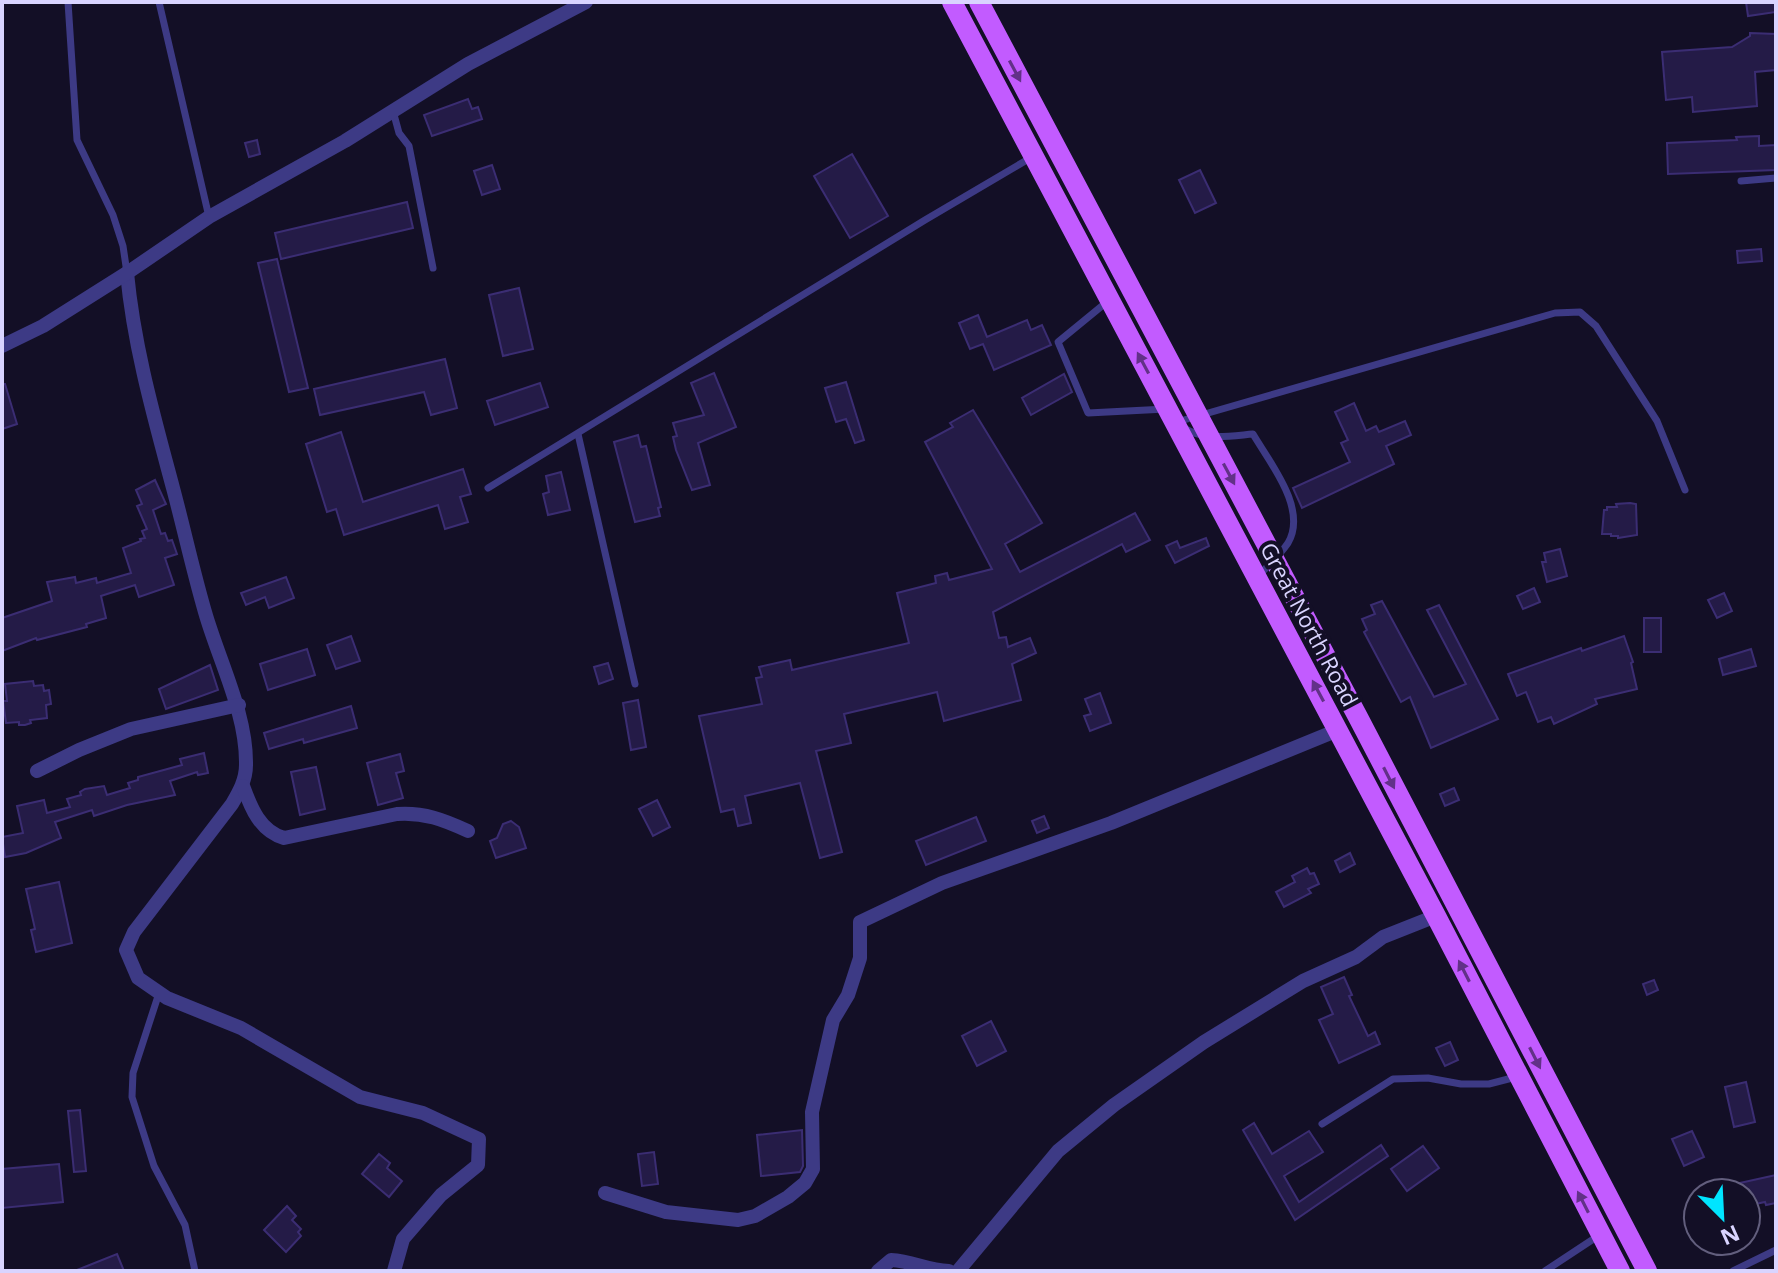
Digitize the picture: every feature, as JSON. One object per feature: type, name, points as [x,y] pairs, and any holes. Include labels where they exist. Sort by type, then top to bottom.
[{"type":"main road","name":"Great North Road","points":[[952,2],[1258,577],[1620,1271]]},
{"type":"main road","name":"Great North Road","points":[[979,2],[1647,1271]]},
{"type":"street","points":[[2,346],[43,326],[209,217],[345,141],[468,64],[586,2]]},
{"type":"street","points":[[127,273],[132,325],[196,583],[216,651],[230,690],[239,705],[246,766],[243,786],[232,804],[134,932],[126,950],[138,978],[167,998],[241,1028],[360,1097],[423,1113],[479,1139],[478,1165],[441,1195],[403,1239],[394,1271]]},
{"type":"street","points":[[37,771],[131,729],[239,705]]},
{"type":"street","points":[[605,1193],[666,1212],[726,1220],[755,1216],[788,1197],[805,1183],[813,1169],[812,1112],[833,1020],[848,995],[860,958],[860,922],[942,883],[1111,823],[1338,730]]},
{"type":"street","points":[[243,786],[251,808],[261,822],[271,834],[284,838],[414,813],[437,818],[468,831]]},
{"type":"street","points":[[958,1271],[1058,1151],[1114,1105],[1204,1042],[1303,981],[1356,957],[1383,937],[1436,916]]},
{"type":"street","points":[[878,1271],[891,1260],[910,1261],[927,1270],[949,1271]]},
{"type":"lane","points":[[68,2],[77,140],[113,215],[123,246],[127,273]]},
{"type":"lane","points":[[159,2],[209,217]]},
{"type":"lane","points":[[393,111],[399,133],[409,146],[433,268]]},
{"type":"lane","points":[[488,488],[1034,156]]},
{"type":"lane","points":[[1741,181],[1776,178]]},
{"type":"lane","points":[[1110,299],[1058,342],[1088,413],[1198,416],[1555,313],[1580,312],[1596,326],[1657,421],[1685,490]]},
{"type":"lane","points":[[1171,416],[1194,435],[1253,434],[1281,482],[1292,509],[1294,527],[1287,544],[1258,577]]},
{"type":"lane","points":[[578,434],[635,684]]},
{"type":"lane","points":[[159,993],[133,1073],[132,1097],[154,1166],[185,1225],[195,1271]]},
{"type":"lane","points":[[1322,1124],[1393,1079],[1428,1078],[1461,1084],[1489,1084],[1518,1077]]},
{"type":"lane","points":[[1545,1271],[1600,1235]]},
{"type":"lane","points":[[1733,1271],[1776,1250]]},
{"type":"building","points":[[1746,2],[1776,2],[1776,12],[1748,16]]},
{"type":"building","points":[[1750,33],[1776,34],[1776,70],[1755,72],[1757,106],[1693,112],[1692,97],[1666,100],[1662,52],[1732,47]]},
{"type":"building","points":[[468,99],[472,109],[478,107],[482,119],[432,136],[424,115]]},
{"type":"building","points":[[1759,136],[1759,146],[1776,145],[1776,170],[1668,174],[1667,143]]},
{"type":"building","points":[[257,140],[260,154],[249,157],[245,143]]},
{"type":"building","points":[[852,154],[888,216],[850,238],[814,176]]},
{"type":"building","points":[[492,165],[500,189],[482,195],[474,171]]},
{"type":"building","points":[[1200,170],[1216,203],[1195,213],[1179,180]]},
{"type":"building","points":[[407,202],[413,228],[281,259],[275,233]]},
{"type":"building","points":[[1761,249],[1762,261],[1738,263],[1737,251]]},
{"type":"building","points":[[277,259],[308,388],[289,392],[258,263]]},
{"type":"building","points":[[519,288],[533,349],[503,356],[489,295]]},
{"type":"building","points":[[978,315],[987,337],[1027,320],[1031,330],[1042,325],[1051,345],[994,370],[983,344],[970,349],[959,323]]},
{"type":"building","points":[[445,359],[457,408],[431,415],[424,392],[320,415],[314,389]]},
{"type":"building","points":[[714,373],[736,427],[698,443],[710,485],[692,490],[676,450],[673,437],[677,436],[673,423],[704,415],[691,383]]},
{"type":"building","points":[[1064,374],[1072,392],[1031,415],[1022,398]]},
{"type":"building","points":[[846,382],[864,440],[855,443],[846,419],[836,422],[825,388]]},
{"type":"building","points":[[540,383],[548,407],[495,425],[487,401]]},
{"type":"building","points":[[2,384],[5,384],[17,424],[2,429]]},
{"type":"building","points":[[1354,403],[1366,431],[1376,426],[1379,432],[1405,421],[1411,435],[1386,446],[1394,464],[1302,508],[1293,488],[1350,462],[1341,443],[1348,440],[1335,412]]},
{"type":"building","points":[[973,410],[1042,523],[1005,544],[1020,572],[1135,513],[1150,540],[1126,552],[1122,544],[993,612],[999,638],[1006,637],[1008,647],[1030,638],[1036,653],[1012,664],[1021,700],[944,721],[937,692],[844,714],[851,743],[816,751],[842,852],[820,858],[800,783],[745,796],[751,823],[738,826],[734,809],[721,812],[699,716],[762,704],[756,678],[762,677],[759,667],[790,660],[792,670],[909,643],[897,593],[936,583],[935,576],[947,573],[949,580],[992,569],[925,442],[953,427],[950,423]]},
{"type":"building","points":[[341,432],[363,502],[463,469],[471,494],[460,497],[468,522],[445,529],[438,505],[344,535],[336,509],[327,512],[306,444]]},
{"type":"building","points":[[638,435],[641,447],[646,446],[661,507],[658,508],[660,516],[635,522],[614,442]]},
{"type":"building","points":[[561,472],[570,510],[548,515],[543,494],[549,492],[546,476]]},
{"type":"building","points":[[155,480],[166,504],[153,510],[161,534],[165,533],[168,541],[172,540],[177,554],[165,558],[174,585],[139,597],[135,585],[101,596],[106,618],[86,624],[87,627],[36,638],[2,651],[2,618],[52,601],[47,582],[75,577],[76,583],[96,578],[97,583],[131,573],[123,548],[145,538],[142,531],[147,529],[137,506],[142,504],[136,490]]},
{"type":"building","points":[[1616,504],[1636,504],[1637,535],[1618,538],[1602,534],[1604,510],[1617,507]]},
{"type":"building","points":[[1206,538],[1209,546],[1175,563],[1166,546],[1177,541],[1180,548]]},
{"type":"building","points":[[1560,549],[1567,576],[1547,582],[1542,562],[1546,562],[1544,553]]},
{"type":"building","points":[[286,577],[294,598],[269,608],[265,597],[246,605],[241,593]]},
{"type":"building","points":[[1534,588],[1540,602],[1523,609],[1517,596]]},
{"type":"building","points":[[1724,593],[1732,611],[1717,618],[1708,600]]},
{"type":"building","points":[[1382,601],[1434,697],[1466,684],[1427,610],[1439,605],[1498,719],[1431,748],[1410,697],[1401,702],[1364,632],[1367,630],[1362,619],[1375,614],[1371,605]]},
{"type":"building","points":[[1644,618],[1661,618],[1661,652],[1644,652]]},
{"type":"building","points":[[351,636],[360,661],[336,669],[327,645]]},
{"type":"building","points":[[1624,636],[1633,662],[1637,689],[1595,699],[1597,704],[1554,724],[1551,717],[1538,722],[1526,692],[1517,696],[1508,674]]},
{"type":"building","points":[[307,649],[315,675],[268,690],[260,664]]},
{"type":"building","points":[[1751,649],[1756,666],[1723,675],[1719,659]]},
{"type":"building","points":[[608,663],[613,679],[599,684],[594,667]]},
{"type":"building","points":[[210,665],[218,690],[166,709],[159,689]]},
{"type":"building","points":[[33,681],[34,686],[43,685],[44,691],[49,690],[51,704],[46,705],[47,718],[30,720],[31,723],[25,725],[6,723],[3,701],[7,701],[5,684]]},
{"type":"building","points":[[1100,693],[1111,723],[1090,731],[1084,716],[1091,714],[1085,699]]},
{"type":"building","points":[[638,700],[646,747],[631,750],[623,703]]},
{"type":"building","points":[[351,706],[357,728],[269,749],[264,733]]},
{"type":"building","points":[[204,753],[208,773],[198,775],[197,772],[170,781],[175,795],[94,816],[92,810],[55,822],[61,838],[26,853],[5,857],[2,837],[23,833],[17,806],[44,800],[47,813],[70,807],[67,799],[81,795],[80,792],[85,789],[104,786],[107,795],[130,788],[128,783],[138,780],[138,777],[182,765],[180,759]]},
{"type":"building","points":[[400,754],[404,771],[396,773],[403,798],[378,805],[367,763]]},
{"type":"building","points":[[316,767],[325,809],[300,815],[291,772]]},
{"type":"building","points":[[1454,788],[1459,800],[1445,806],[1440,794]]},
{"type":"building","points":[[657,800],[670,827],[653,836],[639,809]]},
{"type":"building","points":[[1044,816],[1049,828],[1037,833],[1032,821]]},
{"type":"building","points":[[976,817],[986,841],[926,865],[916,841]]},
{"type":"building","points":[[511,821],[519,827],[526,848],[496,858],[490,841],[497,838],[503,824]]},
{"type":"building","points":[[1350,853],[1355,864],[1340,872],[1335,861]]},
{"type":"building","points":[[1307,868],[1310,874],[1314,873],[1319,884],[1308,889],[1311,893],[1284,907],[1276,892],[1295,882],[1292,876]]},
{"type":"building","points":[[59,882],[72,943],[36,952],[31,930],[35,929],[26,889]]},
{"type":"building","points":[[1344,977],[1352,995],[1349,996],[1368,1036],[1375,1032],[1380,1044],[1339,1063],[1319,1020],[1333,1014],[1321,987]]},
{"type":"building","points":[[1654,980],[1658,990],[1647,995],[1643,984]]},
{"type":"building","points":[[991,1021],[1006,1051],[977,1066],[962,1036]]},
{"type":"building","points":[[1450,1042],[1458,1060],[1445,1066],[1436,1048]]},
{"type":"building","points":[[1746,1082],[1755,1122],[1734,1127],[1725,1087]]},
{"type":"building","points":[[80,1110],[86,1171],[74,1172],[68,1111]]},
{"type":"building","points":[[1254,1123],[1272,1154],[1309,1131],[1323,1152],[1284,1176],[1299,1202],[1381,1145],[1388,1156],[1295,1220],[1243,1130]]},
{"type":"building","points":[[802,1130],[803,1166],[800,1172],[761,1176],[757,1135]]},
{"type":"building","points":[[1692,1131],[1704,1157],[1684,1166],[1672,1139]]},
{"type":"building","points":[[1423,1146],[1439,1168],[1407,1191],[1391,1169]]},
{"type":"building","points":[[654,1152],[658,1184],[642,1186],[638,1154]]},
{"type":"building","points":[[379,1154],[390,1163],[387,1168],[402,1181],[389,1197],[362,1174]]},
{"type":"building","points":[[59,1164],[63,1202],[2,1208],[2,1169]]},
{"type":"building","points":[[1776,1175],[1776,1203],[1762,1203],[1762,1178]]},
{"type":"building","points":[[287,1206],[296,1216],[292,1220],[301,1229],[298,1232],[301,1236],[286,1252],[264,1230]]},
{"type":"building","points":[[117,1254],[124,1271],[77,1271],[77,1270]]}]
